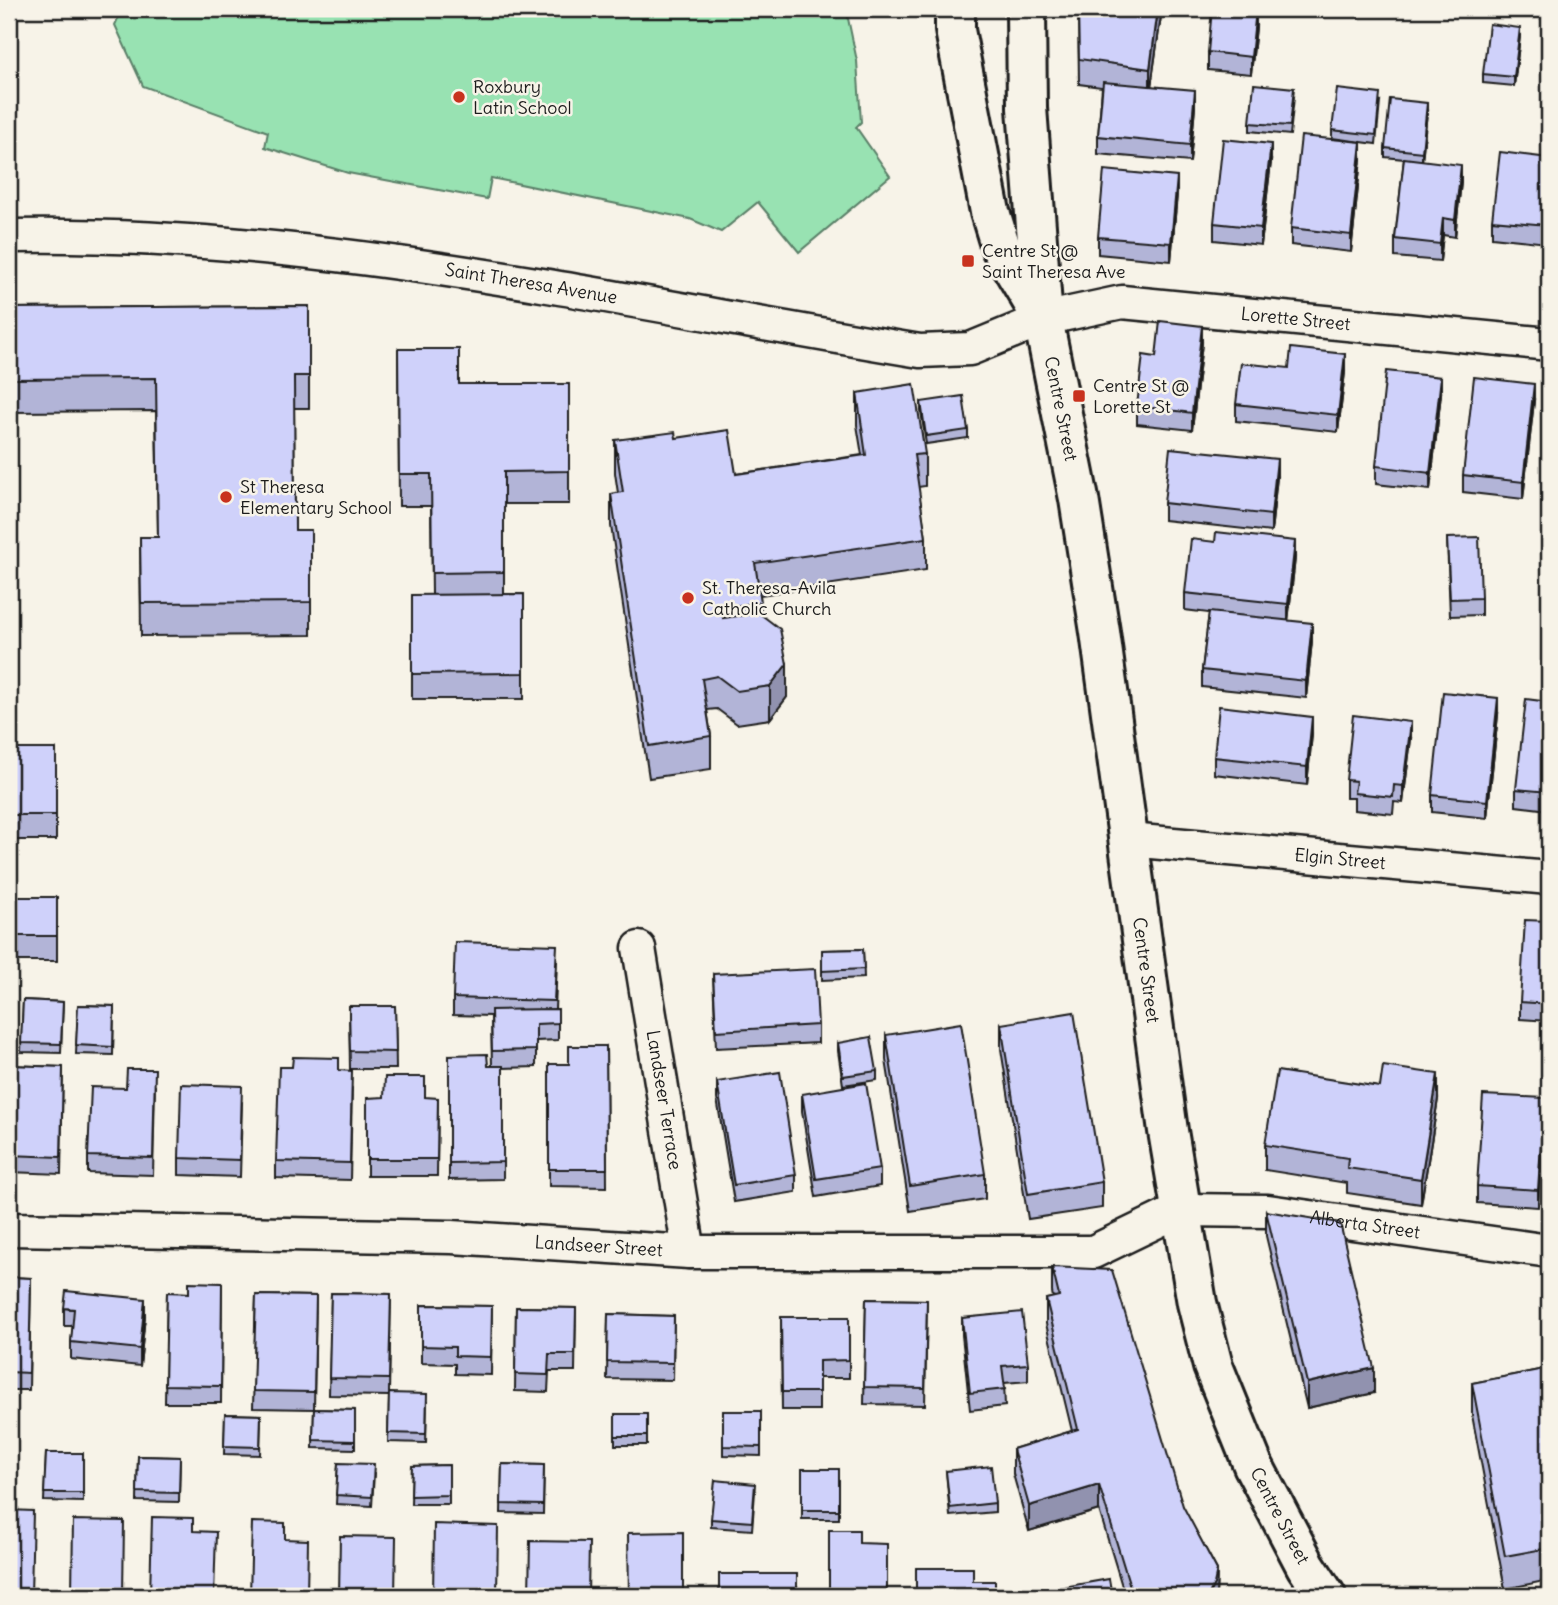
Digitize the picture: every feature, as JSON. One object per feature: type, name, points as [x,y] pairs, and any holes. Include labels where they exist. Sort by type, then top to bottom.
[{"type":"main road","name":"Centre Street","points":[[1026,9],[1027,108],[1043,319],[1079,499],[1180,1210],[1196,1303],[1213,1366],[1231,1416],[1279,1518],[1326,1596]]},
{"type":"main road","name":"Centre Street","points":[[953,16],[990,212],[1001,248],[1043,319]]},
{"type":"street","name":"Saint Theresa Avenue","points":[[9,236],[252,244],[494,277],[920,351],[970,349],[1043,319]]},
{"type":"street","name":"Lorette Street","points":[[1043,319],[1122,302],[1549,344]]},
{"type":"street","name":"Elgin Street","points":[[1129,840],[1549,878]]},
{"type":"street","name":"Landseer Terrace","points":[[639,948],[689,1252]]},
{"type":"street","name":"Alberta Street","points":[[1180,1210],[1268,1211],[1549,1251]]},
{"type":"street","name":"Landseer Street","points":[[9,1229],[452,1237],[689,1252],[1093,1252],[1180,1210]]},
{"type":"green space","name":"Roxbury Latin School","points":[[122,9],[846,9],[857,61],[861,122],[856,127],[890,176],[799,252],[758,202],[721,232],[690,219],[491,178],[487,199],[348,173],[265,147],[268,132],[143,86],[115,25]]},
{"type":"building","points":[[1078,9],[1158,9],[1150,69],[1079,59]]},
{"type":"building","points":[[1212,9],[1256,10],[1251,57],[1208,52]]},
{"type":"building","points":[[1489,24],[1520,28],[1514,77],[1483,74]]},
{"type":"building","points":[[1103,82],[1195,90],[1190,145],[1098,136]]},
{"type":"building","points":[[1254,84],[1294,88],[1290,126],[1250,123]]},
{"type":"building","points":[[1337,89],[1380,94],[1376,135],[1332,130]]},
{"type":"building","points":[[1390,99],[1427,103],[1422,152],[1385,148]]},
{"type":"building","points":[[1301,136],[1361,142],[1351,235],[1291,228]]},
{"type":"building","points":[[1223,139],[1271,144],[1261,228],[1214,223]]},
{"type":"building","points":[[1500,152],[1549,158],[1547,225],[1492,220]]},
{"type":"building","points":[[1404,158],[1461,165],[1455,220],[1443,218],[1440,244],[1395,239]]},
{"type":"building","points":[[1104,170],[1177,177],[1171,243],[1098,237]]},
{"type":"building","points":[[309,306],[309,376],[294,376],[295,530],[311,530],[311,602],[141,603],[140,537],[158,537],[156,378],[9,379],[9,308]]},
{"type":"building","points":[[1160,321],[1202,326],[1192,413],[1137,406],[1143,355],[1156,357]]},
{"type":"building","points":[[1291,348],[1345,354],[1338,415],[1236,404],[1241,363],[1289,368]]},
{"type":"building","points":[[398,349],[459,349],[459,384],[569,384],[569,471],[504,472],[504,572],[432,573],[431,474],[399,474]]},
{"type":"building","points":[[1386,371],[1441,377],[1430,473],[1376,466]]},
{"type":"building","points":[[1474,377],[1534,384],[1523,482],[1463,475]]},
{"type":"building","points":[[9,379],[10,588],[9,588]]},
{"type":"building","name":"St. Theresa-Avila Catholic Church","points":[[914,384],[925,454],[914,455],[926,538],[755,563],[761,602],[722,608],[723,618],[759,613],[780,629],[787,664],[770,686],[737,691],[717,676],[702,679],[711,736],[649,746],[611,494],[623,492],[615,440],[675,432],[676,438],[729,430],[736,474],[866,455],[857,393]]},
{"type":"building","points":[[963,396],[968,430],[926,436],[921,402]]},
{"type":"building","points":[[1170,448],[1277,459],[1271,515],[1164,503]]},
{"type":"building","points":[[1216,532],[1295,541],[1288,604],[1185,593],[1191,539],[1215,542]]},
{"type":"building","points":[[1479,537],[1481,598],[1450,599],[1447,538]]},
{"type":"building","points":[[524,594],[524,673],[412,674],[412,595]]},
{"type":"building","points":[[1209,612],[1312,623],[1306,681],[1202,670]]},
{"type":"building","points":[[1443,692],[1498,698],[1487,801],[1432,795]]},
{"type":"building","points":[[1526,699],[1549,702],[1549,792],[1516,789]]},
{"type":"building","points":[[1219,706],[1312,717],[1307,767],[1214,757]]},
{"type":"building","points":[[1353,715],[1411,722],[1403,786],[1394,785],[1393,797],[1354,793],[1356,781],[1346,780]]},
{"type":"building","points":[[10,749],[56,749],[56,815],[9,815]]},
{"type":"building","points":[[9,897],[57,897],[57,936],[9,936]]},
{"type":"building","points":[[1525,920],[1549,921],[1549,1004],[1520,1002]]},
{"type":"building","points":[[455,942],[557,945],[554,1001],[453,998]]},
{"type":"building","points":[[863,949],[864,969],[822,971],[822,950]]},
{"type":"building","points":[[815,969],[818,1025],[716,1031],[713,974]]},
{"type":"building","points":[[23,1000],[63,1002],[61,1044],[21,1043]]},
{"type":"building","points":[[78,1005],[114,1006],[113,1047],[76,1045]]},
{"type":"building","points":[[349,1006],[395,1006],[396,1052],[350,1051]]},
{"type":"building","points":[[558,1009],[558,1023],[536,1024],[536,1050],[492,1051],[491,1010]]},
{"type":"building","points":[[1074,1012],[1102,1182],[1028,1194],[1001,1024]]},
{"type":"building","points":[[961,1023],[985,1174],[910,1186],[886,1035]]},
{"type":"building","points":[[871,1037],[877,1071],[843,1076],[838,1043]]},
{"type":"building","points":[[569,1046],[606,1046],[607,1169],[549,1169],[549,1064],[569,1064]]},
{"type":"building","points":[[487,1054],[488,1066],[503,1066],[503,1162],[449,1163],[449,1055]]},
{"type":"building","points":[[293,1057],[339,1058],[339,1070],[352,1071],[350,1163],[276,1161],[279,1067],[292,1067]]},
{"type":"building","points":[[9,1065],[63,1067],[61,1157],[9,1155]]},
{"type":"building","points":[[1383,1066],[1438,1074],[1421,1179],[1347,1168],[1348,1158],[1265,1145],[1277,1071],[1380,1087]]},
{"type":"building","points":[[127,1069],[155,1069],[153,1158],[88,1156],[91,1087],[126,1088]]},
{"type":"building","points":[[780,1072],[796,1175],[734,1185],[717,1082]]},
{"type":"building","points":[[385,1077],[425,1077],[425,1097],[438,1098],[437,1159],[367,1159],[367,1098],[384,1097]]},
{"type":"building","points":[[866,1083],[880,1169],[816,1179],[802,1094]]},
{"type":"building","points":[[181,1084],[242,1086],[240,1160],[179,1158]]},
{"type":"building","points":[[1483,1095],[1544,1098],[1538,1190],[1477,1186]]},
{"type":"building","points":[[1266,1211],[1340,1223],[1374,1368],[1307,1383]]},
{"type":"building","points":[[1052,1267],[1112,1270],[1183,1506],[1217,1570],[1208,1596],[1133,1596],[1099,1485],[1029,1506],[1013,1449],[1078,1429],[1046,1299],[1059,1296]]},
{"type":"building","points":[[9,1277],[31,1278],[29,1373],[9,1372]]},
{"type":"building","points":[[189,1282],[222,1283],[221,1386],[165,1385],[167,1292],[189,1293]]},
{"type":"building","points":[[66,1291],[145,1299],[140,1349],[71,1342],[74,1309],[64,1308]]},
{"type":"building","points":[[331,1293],[391,1294],[389,1379],[329,1378]]},
{"type":"building","points":[[256,1295],[316,1296],[314,1392],[253,1391]]},
{"type":"building","points":[[866,1299],[927,1300],[925,1388],[864,1387]]},
{"type":"building","points":[[421,1305],[492,1306],[491,1357],[455,1356],[455,1347],[421,1346]]},
{"type":"building","points":[[516,1307],[576,1308],[575,1354],[549,1354],[548,1375],[515,1374]]},
{"type":"building","points":[[1022,1312],[1028,1364],[1002,1366],[1005,1389],[970,1393],[962,1318]]},
{"type":"building","points":[[608,1314],[674,1316],[673,1363],[607,1362]]},
{"type":"building","points":[[781,1317],[849,1317],[849,1360],[819,1361],[819,1392],[782,1392]]},
{"type":"building","points":[[1549,1368],[1549,1548],[1505,1556],[1472,1383]]},
{"type":"building","points":[[389,1393],[427,1394],[426,1434],[388,1433]]},
{"type":"building","points":[[314,1409],[355,1410],[355,1441],[313,1440]]},
{"type":"building","points":[[723,1411],[761,1411],[761,1447],[723,1446]]},
{"type":"building","points":[[225,1414],[261,1415],[260,1447],[224,1446]]},
{"type":"building","points":[[615,1414],[647,1414],[647,1436],[615,1436]]},
{"type":"building","points":[[46,1453],[83,1453],[83,1493],[44,1493]]},
{"type":"building","points":[[138,1456],[180,1457],[179,1493],[137,1492]]},
{"type":"building","points":[[338,1463],[374,1464],[372,1497],[336,1495]]},
{"type":"building","points":[[502,1464],[544,1465],[543,1505],[501,1504]]},
{"type":"building","points":[[449,1465],[449,1495],[411,1496],[412,1466]]},
{"type":"building","points":[[991,1466],[995,1503],[950,1508],[946,1471]]},
{"type":"building","points":[[802,1469],[839,1469],[839,1510],[802,1510]]},
{"type":"building","points":[[715,1480],[755,1484],[752,1522],[711,1519]]},
{"type":"building","points":[[9,1510],[33,1511],[31,1596],[9,1596]]},
{"type":"building","points":[[152,1517],[193,1518],[193,1531],[216,1532],[214,1596],[150,1596]]},
{"type":"building","points":[[73,1520],[124,1521],[123,1596],[48,1596],[49,1593],[72,1594]]},
{"type":"building","points":[[252,1522],[285,1523],[285,1539],[308,1540],[307,1596],[250,1596]]},
{"type":"building","points":[[434,1524],[498,1526],[497,1596],[433,1596]]},
{"type":"building","points":[[829,1530],[859,1530],[859,1543],[887,1544],[887,1596],[829,1596]]},
{"type":"building","points":[[683,1532],[683,1596],[629,1596],[628,1533]]},
{"type":"building","points":[[340,1536],[396,1537],[395,1596],[339,1596]]},
{"type":"building","points":[[530,1541],[589,1542],[588,1596],[529,1596]]},
{"type":"building","points":[[916,1568],[973,1568],[973,1581],[995,1581],[995,1596],[916,1596]]},
{"type":"building","points":[[719,1574],[797,1574],[797,1596],[719,1596]]},
{"type":"building","points":[[1109,1579],[1112,1596],[1024,1596],[1024,1594]]},
{"type":"place","name":"Roxbury Latin School","points":[[459,97]]},
{"type":"place","name":"Centre St @ Saint Theresa Ave","points":[[968,261]]},
{"type":"place","name":"Centre St @ Lorette St","points":[[1079,396]]},
{"type":"place","name":"St Theresa Elementary School","points":[[226,497]]},
{"type":"place","name":"St. Theresa-Avila Catholic Church","points":[[688,598]]}]
